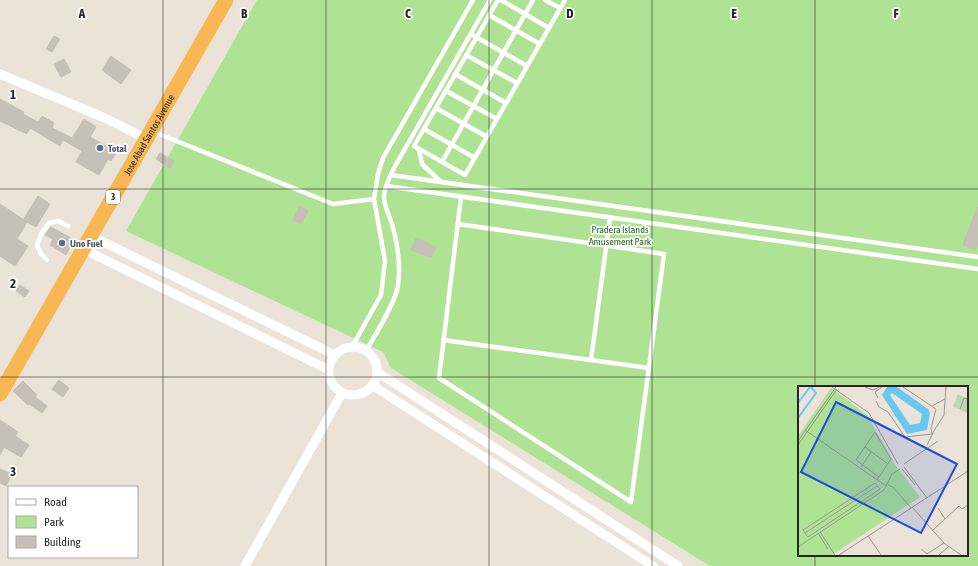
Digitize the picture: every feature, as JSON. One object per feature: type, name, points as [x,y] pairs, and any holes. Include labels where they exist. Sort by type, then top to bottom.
[{"type":"highway","name":"Jose Abad Santos Avenue","points":[[0,394],[226,0]]},
{"type":"street","points":[[0,74],[149,135]]},
{"type":"street","points":[[91,236],[335,355]]},
{"type":"street","points":[[83,249],[329,370]]},
{"type":"street","points":[[155,284],[161,271]]},
{"type":"street","points":[[352,347],[366,351],[373,358],[376,365],[377,372],[372,385],[362,393],[349,395],[336,389],[329,377],[329,365],[335,355],[340,350],[352,347]]},
{"type":"street","points":[[377,372],[678,566]]},
{"type":"street","points":[[372,385],[654,566]]},
{"type":"street","points":[[245,566],[342,393]]},
{"type":"lane","points":[[352,347],[381,295],[385,261],[374,199],[378,174],[383,158],[473,0]]},
{"type":"lane","points":[[366,351],[393,301],[398,286],[399,268],[395,236],[384,197],[386,186],[490,0]]},
{"type":"lane","points":[[498,0],[414,146],[465,175],[565,0]]},
{"type":"lane","points":[[501,0],[549,28]]},
{"type":"lane","points":[[442,162],[533,0]]},
{"type":"lane","points":[[545,0],[560,8]]},
{"type":"lane","points":[[489,15],[540,44]]},
{"type":"lane","points":[[471,34],[527,66]]},
{"type":"lane","points":[[466,55],[517,83]]},
{"type":"lane","points":[[455,74],[506,103]]},
{"type":"lane","points":[[446,91],[497,119]]},
{"type":"lane","points":[[436,108],[487,136]]},
{"type":"lane","points":[[424,129],[474,158]]},
{"type":"lane","points":[[149,135],[332,204],[374,199]]},
{"type":"lane","points":[[419,150],[422,164],[441,182]]},
{"type":"lane","points":[[391,175],[978,257]]},
{"type":"lane","points":[[386,186],[978,269]]},
{"type":"lane","points":[[458,224],[664,254],[631,502],[439,378],[461,197]]},
{"type":"lane","points":[[591,360],[610,218]]},
{"type":"lane","points":[[47,260],[41,254],[37,245],[42,234],[49,223],[58,221],[68,226]]},
{"type":"lane","points":[[444,340],[649,368]]},
{"type":"green space","name":"Pradera Islands Amusement Park","points":[[257,0],[978,0],[978,566],[710,566],[391,368],[383,352],[126,231]]},
{"type":"building","points":[[54,36],[60,39],[52,52],[46,49]]},
{"type":"building","points":[[111,56],[131,70],[121,84],[102,70]]},
{"type":"building","points":[[64,59],[71,72],[61,77],[54,64]]},
{"type":"building","points":[[0,99],[24,112],[23,114],[38,122],[42,116],[54,123],[52,128],[72,138],[84,119],[96,127],[90,137],[117,152],[111,161],[108,159],[99,175],[76,162],[82,151],[63,140],[60,146],[32,129],[29,129],[27,134],[0,121]]},
{"type":"building","points":[[160,153],[174,161],[170,168],[156,159]]},
{"type":"building","points":[[38,196],[50,204],[36,227],[23,220]]},
{"type":"building","points":[[0,204],[27,222],[17,239],[28,246],[15,266],[0,256]]},
{"type":"building","points":[[299,206],[308,211],[301,224],[293,220]]},
{"type":"building","points":[[977,207],[978,243],[975,250],[963,245]]},
{"type":"building","name":"Uno Fuel","points":[[51,227],[74,240],[66,255],[50,245],[53,239],[45,235]]},
{"type":"building","points":[[416,238],[436,247],[431,257],[411,250]]},
{"type":"building","points":[[20,285],[29,291],[25,297],[16,291]]},
{"type":"building","points":[[59,380],[69,388],[63,397],[52,389]]},
{"type":"building","points":[[23,381],[37,395],[35,397],[47,406],[42,413],[29,404],[28,405],[13,391]]},
{"type":"building","points":[[0,420],[18,432],[15,436],[29,445],[21,457],[4,447],[0,455]]},
{"type":"building","points":[[0,469],[12,474],[6,486],[0,483]]},
{"type":"place","name":"Total","points":[[100,148]]},
{"type":"place","name":"Uno Fuel","points":[[62,243]]}]
